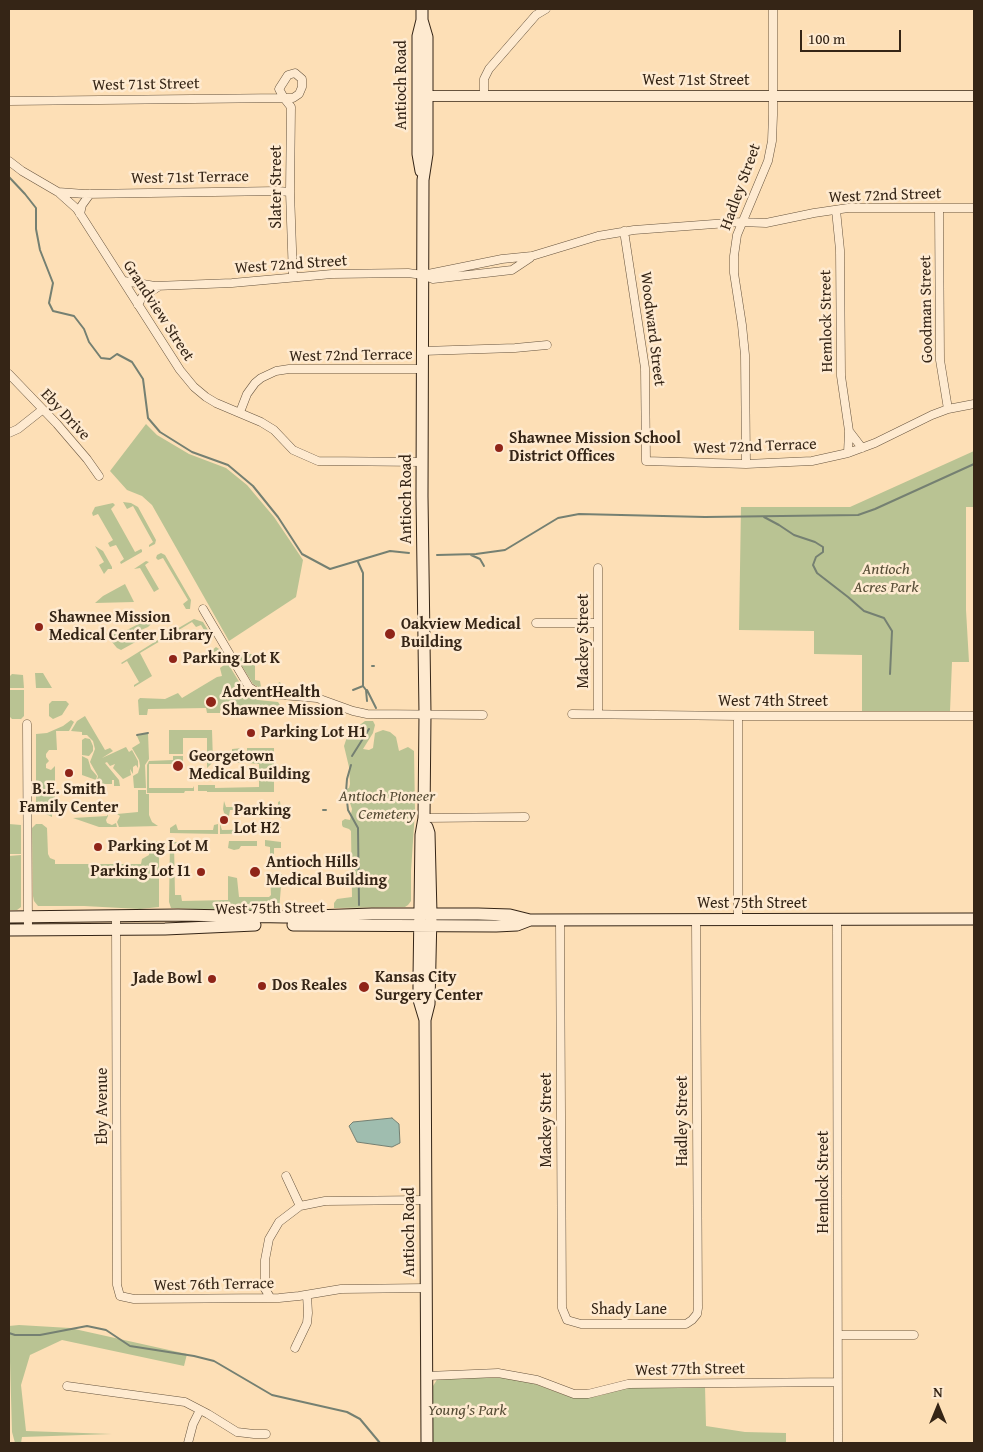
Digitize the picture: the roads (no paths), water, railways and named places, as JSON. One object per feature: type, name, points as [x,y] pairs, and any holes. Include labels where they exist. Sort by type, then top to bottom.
[{"type":"main road","name":"Antioch Road","points":[[422,14],[418,36],[422,96],[418,154],[423,180],[424,818],[429,833],[425,926],[430,1004],[425,1020],[427,1443]]},
{"type":"main road","name":"West 75th Street","points":[[9,917],[178,915],[249,918],[425,914],[510,915],[530,920],[974,919]]},
{"type":"main road","name":"West 75th Street","points":[[9,930],[116,930],[288,925],[510,926],[530,920]]},
{"type":"street","points":[[484,96],[484,80],[489,69],[536,15],[546,9]]},
{"type":"street","name":"Hadley Street","points":[[746,464],[745,355],[734,273],[737,235],[768,161],[773,129],[772,9]]},
{"type":"street","name":"West 71st Street","points":[[422,96],[974,96]]},
{"type":"street","name":"West 71st Street","points":[[9,101],[284,98]]},
{"type":"street","name":"Slater Street","points":[[284,98],[291,106],[290,192],[293,277]]},
{"type":"street","name":"Grandview Street","points":[[9,160],[22,171],[58,192],[80,214],[180,370],[194,387],[216,403],[261,422],[274,430],[293,450],[318,461],[423,462]]},
{"type":"street","name":"West 71st Terrace","points":[[58,192],[90,194],[290,192]]},
{"type":"street","points":[[80,214],[82,205],[90,194]]},
{"type":"street","name":"West 72nd Street","points":[[423,275],[502,259],[532,256],[598,236],[624,231],[673,226],[722,225],[741,222],[766,223],[848,208],[974,208]]},
{"type":"street","name":"Goodman Street","points":[[939,208],[940,360],[948,409]]},
{"type":"street","name":"Hemlock Street","points":[[836,210],[840,250],[841,376],[849,431],[848,453]]},
{"type":"street","name":"Woodward Street","points":[[624,231],[644,360],[646,461]]},
{"type":"street","name":"West 72nd Street","points":[[124,281],[141,285],[160,286],[232,283],[345,274],[408,273],[434,279],[512,270],[532,256]]},
{"type":"street","points":[[138,304],[142,297],[160,286]]},
{"type":"street","name":"West 72nd Terrace","points":[[423,351],[548,345]]},
{"type":"street","name":"West 72nd Terrace","points":[[240,412],[247,394],[255,383],[276,371],[289,369],[423,369]]},
{"type":"street","name":"Eby Drive","points":[[9,374],[87,459],[99,476]]},
{"type":"street","name":"West 72nd Terrace","points":[[646,461],[746,464],[812,461],[848,453],[875,443],[911,424],[948,409],[974,404]]},
{"type":"street","points":[[9,434],[42,410]]},
{"type":"street","name":"Hemlock Street","points":[[849,431],[862,448]]},
{"type":"street","name":"Mackey Street","points":[[598,568],[598,714]]},
{"type":"street","points":[[203,609],[249,687],[258,693],[317,698],[334,703],[353,712],[367,714],[482,715]]},
{"type":"street","points":[[536,623],[597,623]]},
{"type":"street","name":"West 74th Street","points":[[572,714],[974,716]]},
{"type":"street","points":[[738,716],[738,919]]},
{"type":"street","points":[[27,724],[28,930]]},
{"type":"street","points":[[424,818],[525,817]]},
{"type":"street","name":"Eby Avenue","points":[[116,916],[117,1285],[120,1296]]},
{"type":"street","name":"Mackey Street","points":[[560,920],[562,1308],[566,1318]]},
{"type":"street","name":"Hadley Street","points":[[692,1320],[697,1314],[698,1308],[696,920]]},
{"type":"street","name":"Hemlock Street","points":[[837,920],[838,1443]]},
{"type":"street","points":[[286,1176],[300,1206]]},
{"type":"street","points":[[270,1297],[265,1288],[265,1260],[269,1239],[280,1222],[290,1212],[300,1206],[325,1201],[426,1200]]},
{"type":"street","name":"West 76th Terrace","points":[[120,1296],[134,1299],[270,1297],[307,1295],[340,1288],[427,1288]]},
{"type":"street","points":[[295,1348],[307,1323],[307,1295]]},
{"type":"street","name":"Shady Lane","points":[[566,1318],[581,1324],[686,1324],[692,1320]]},
{"type":"street","points":[[838,1335],[914,1335]]},
{"type":"street","name":"West 77th Street","points":[[427,1376],[498,1373],[537,1380],[574,1394],[588,1394],[628,1384],[837,1382]]},
{"type":"street","points":[[67,1386],[185,1402],[237,1432],[266,1434]]},
{"type":"street","points":[[188,1443],[193,1424],[200,1410]]},
{"type":"waterway","points":[[9,177],[36,208],[36,229],[40,250],[53,283],[49,303],[53,311],[74,316],[101,358],[110,359],[117,354],[132,362],[143,379],[148,418],[160,432],[192,452],[228,465],[253,486],[278,517],[302,554],[330,569],[390,551],[409,553]]},
{"type":"waterway","points":[[437,555],[476,554],[505,550],[558,518],[579,514],[705,517],[858,515],[974,464]]},
{"type":"waterway","points":[[764,517],[794,535],[815,542],[823,547],[823,552],[816,557],[813,565],[817,573],[864,611],[884,618],[892,631],[890,674]]},
{"type":"waterway","points":[[471,555],[480,559],[484,566]]},
{"type":"waterway","points":[[358,562],[363,573],[363,686],[366,690],[367,701]]},
{"type":"waterway","points":[[353,690],[363,686]]},
{"type":"waterway","points":[[367,690],[376,708]]},
{"type":"waterway","points":[[352,756],[369,729]]},
{"type":"waterway","points":[[137,735],[148,733]]},
{"type":"waterway","points":[[351,765],[346,792],[348,810],[358,828],[359,905]]},
{"type":"waterway","points":[[9,1333],[15,1335],[40,1335],[87,1326],[106,1330],[130,1346],[214,1361],[272,1395],[347,1412],[360,1419],[380,1443]]},
{"type":"place","name":"Shawnee Mission School District Offices","points":[[499,448]]},
{"type":"place","name":"Shawnee Mission Medical Center Library","points":[[39,627]]},
{"type":"place","name":"Oakview Medical Building","points":[[390,634]]},
{"type":"place","name":"Parking Lot K","points":[[173,659]]},
{"type":"place","name":"AdventHealth Shawnee Mission","points":[[211,702]]},
{"type":"place","name":"Parking Lot H1","points":[[251,733]]},
{"type":"place","name":"Georgetown Medical Building","points":[[178,766]]},
{"type":"place","name":"B.E. Smith Family Center","points":[[69,773]]},
{"type":"place","name":"Parking Lot H2","points":[[224,820]]},
{"type":"place","name":"Parking Lot M","points":[[98,847]]},
{"type":"place","name":"Parking Lot I1","points":[[201,872]]},
{"type":"place","name":"Antioch Hills Medical Building","points":[[255,872]]},
{"type":"place","name":"Jade Bowl","points":[[212,979]]},
{"type":"place","name":"Dos Reales","points":[[262,986]]},
{"type":"place","name":"Kansas City Surgery Center","points":[[364,987]]},
{"type":"park label","name":"Antioch Acres Park","points":[[886,579]]},
{"type":"park label","name":"Antioch Pioneer Cemetery","points":[[387,806]]},
{"type":"park label","name":"Young's Park","points":[[467,1411]]}]
